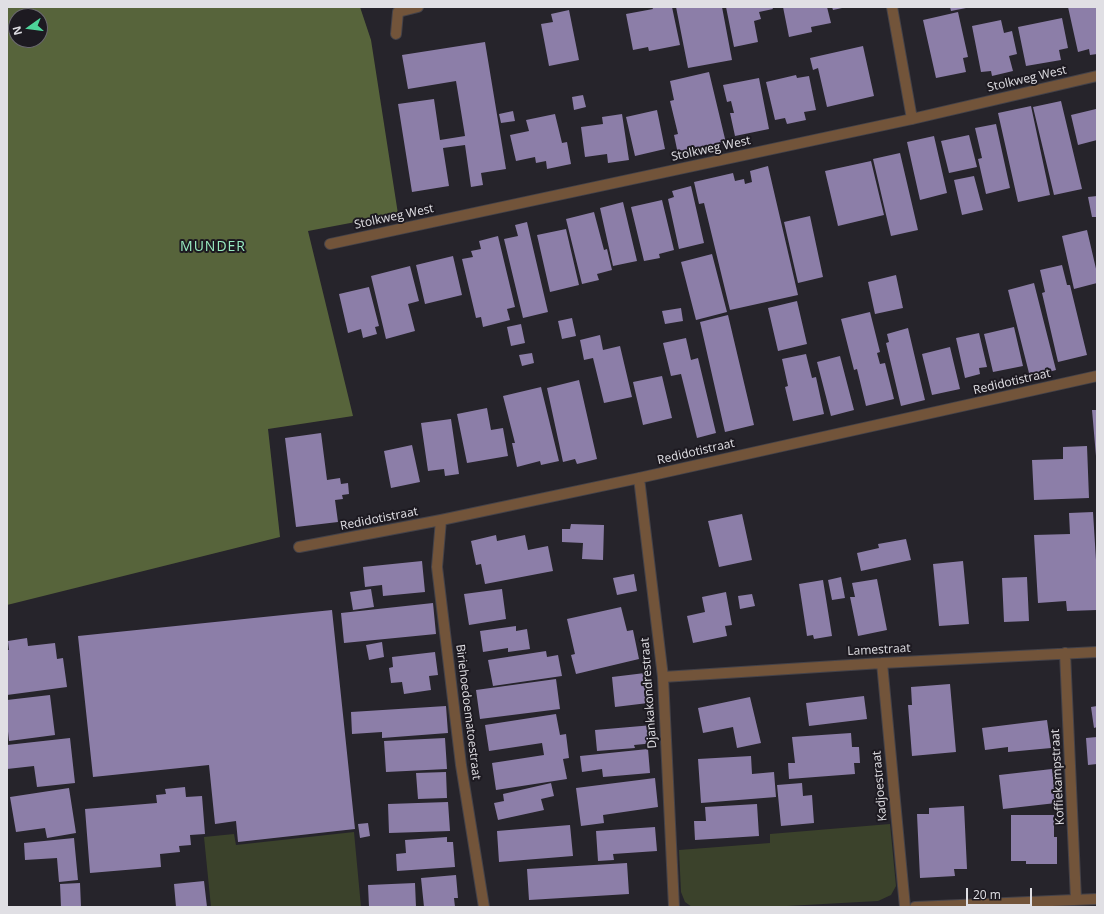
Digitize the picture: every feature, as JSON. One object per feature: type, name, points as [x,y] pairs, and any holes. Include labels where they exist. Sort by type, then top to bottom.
[{"type":"street","points":[[396,34],[398,12],[418,7]]},
{"type":"street","points":[[892,7],[912,119]]},
{"type":"street","name":"Stolkweg West","points":[[330,244],[912,119],[1097,76]]},
{"type":"street","name":"Redidotistraat","points":[[299,547],[441,520],[639,478],[1097,376]]},
{"type":"street","name":"Djankakondrestraat","points":[[639,478],[663,677],[674,907]]},
{"type":"street","name":"Biriehoedoematoestraat","points":[[441,520],[437,568],[461,765],[484,907]]},
{"type":"street","name":"Lamestraat","points":[[663,677],[882,663],[1097,652]]},
{"type":"street","name":"Koffiekampstraat","points":[[1065,653],[1076,900]]},
{"type":"street","name":"Kadjoestraat","points":[[882,663],[905,907]]},
{"type":"street","points":[[915,907],[1097,899]]},
{"type":"green space","points":[[7,7],[360,7],[371,40],[398,214],[308,231],[353,416],[268,429],[280,537],[7,605]]},
{"type":"green space","points":[[890,824],[896,886],[891,895],[878,901],[769,907],[692,907],[685,902],[681,892],[679,850],[770,843],[770,834]]},
{"type":"green space","points":[[354,832],[361,907],[211,907],[204,837],[234,834],[236,845]]},
{"type":"building","points":[[652,7],[672,7],[680,45],[649,51],[648,47],[633,50],[626,14],[653,9]]},
{"type":"building","points":[[676,7],[722,7],[732,60],[688,68]]},
{"type":"building","points":[[726,7],[772,7],[773,9],[759,12],[761,19],[754,21],[758,42],[734,47]]},
{"type":"building","points":[[783,7],[827,7],[831,23],[811,27],[812,32],[789,37]]},
{"type":"building","points":[[832,7],[842,7],[842,8],[833,10]]},
{"type":"building","points":[[950,7],[966,7],[966,8],[951,11]]},
{"type":"building","points":[[1068,7],[1097,7],[1097,54],[1090,55],[1089,49],[1078,52]]},
{"type":"building","points":[[569,10],[579,60],[549,66],[541,24],[553,22],[551,14]]},
{"type":"building","points":[[958,12],[968,57],[963,58],[966,72],[936,78],[923,20]]},
{"type":"building","points":[[1062,18],[1068,48],[1059,50],[1061,60],[1026,66],[1018,27]]},
{"type":"building","points":[[1001,20],[1004,33],[1012,31],[1017,54],[1009,56],[1013,71],[992,76],[991,71],[981,72],[972,26]]},
{"type":"building","points":[[485,42],[506,169],[481,173],[483,185],[471,187],[465,145],[443,148],[449,186],[412,192],[398,104],[434,99],[440,140],[465,136],[456,81],[408,89],[402,55]]},
{"type":"building","points":[[863,46],[874,96],[827,107],[818,68],[813,70],[810,58]]},
{"type":"building","points":[[709,72],[726,143],[678,154],[674,135],[678,134],[670,101],[674,100],[670,81]]},
{"type":"building","points":[[796,75],[797,78],[809,76],[816,110],[804,112],[806,120],[787,124],[785,118],[775,120],[766,82]]},
{"type":"building","points":[[759,78],[769,129],[735,136],[730,113],[734,113],[731,101],[727,102],[723,85]]},
{"type":"building","points":[[583,95],[586,107],[574,110],[572,97]]},
{"type":"building","points":[[1061,101],[1082,189],[1054,195],[1033,107]]},
{"type":"building","points":[[1031,106],[1050,195],[1018,202],[998,113]]},
{"type":"building","points":[[1096,109],[1097,140],[1078,145],[1071,115]]},
{"type":"building","points":[[657,110],[665,149],[635,156],[626,117]]},
{"type":"building","points":[[513,111],[515,121],[501,123],[499,114]]},
{"type":"building","points":[[555,114],[562,143],[567,142],[571,164],[547,169],[546,161],[536,163],[535,157],[516,161],[510,135],[529,131],[526,120]]},
{"type":"building","points":[[622,114],[629,160],[608,163],[607,154],[585,157],[581,127],[603,124],[602,117]]},
{"type":"building","points":[[996,124],[1010,188],[986,194],[978,159],[982,158],[975,128]]},
{"type":"building","points":[[969,135],[977,167],[949,173],[941,141]]},
{"type":"building","points":[[934,136],[947,193],[920,200],[907,142]]},
{"type":"building","points":[[900,153],[918,230],[891,236],[873,159]]},
{"type":"building","points":[[871,161],[884,215],[838,226],[825,171]]},
{"type":"building","points":[[768,166],[798,295],[730,310],[704,203],[699,204],[694,182],[733,173],[735,181],[744,179],[745,184],[752,182],[750,171]]},
{"type":"building","points":[[974,176],[983,210],[962,215],[954,180]]},
{"type":"building","points":[[691,186],[704,243],[679,249],[668,199],[674,197],[672,191]]},
{"type":"building","points":[[1097,196],[1097,217],[1092,217],[1088,197]]},
{"type":"building","points":[[662,200],[674,250],[659,254],[660,258],[644,261],[631,207]]},
{"type":"building","points":[[623,202],[637,261],[613,266],[600,208]]},
{"type":"building","points":[[594,212],[604,250],[607,249],[612,270],[597,274],[599,280],[582,284],[566,219]]},
{"type":"building","points":[[810,216],[823,277],[798,283],[784,222]]},
{"type":"building","points":[[527,222],[548,312],[523,318],[504,239],[518,236],[515,225]]},
{"type":"building","points":[[566,229],[579,285],[550,292],[537,235]]},
{"type":"building","points":[[1087,230],[1097,273],[1097,283],[1074,289],[1062,236]]},
{"type":"building","points":[[498,236],[515,307],[507,309],[510,320],[483,327],[481,317],[476,318],[462,259],[473,257],[471,251],[481,249],[479,241]]},
{"type":"building","points":[[712,254],[727,312],[696,320],[681,262]]},
{"type":"building","points":[[453,256],[462,295],[425,304],[416,265]]},
{"type":"building","points":[[1062,265],[1067,285],[1070,285],[1087,355],[1058,362],[1042,293],[1045,292],[1040,270]]},
{"type":"building","points":[[410,266],[419,301],[408,304],[415,331],[386,339],[371,276]]},
{"type":"building","points":[[896,275],[903,308],[875,314],[868,282]]},
{"type":"building","points":[[1034,283],[1056,370],[1030,377],[1008,290]]},
{"type":"building","points":[[369,287],[379,326],[375,327],[377,334],[363,338],[361,329],[348,333],[339,294]]},
{"type":"building","points":[[797,301],[807,344],[778,351],[768,308]]},
{"type":"building","points":[[681,308],[683,321],[665,324],[662,311]]},
{"type":"building","points":[[870,312],[880,352],[877,353],[880,364],[885,363],[894,399],[866,406],[857,369],[854,370],[841,319]]},
{"type":"building","points":[[728,315],[754,425],[725,432],[700,322]]},
{"type":"building","points":[[572,318],[576,336],[562,339],[558,321]]},
{"type":"building","points":[[521,324],[525,343],[511,346],[507,327]]},
{"type":"building","points":[[1014,327],[1023,366],[993,372],[984,334]]},
{"type":"building","points":[[908,328],[925,400],[901,406],[886,343],[889,342],[887,334]]},
{"type":"building","points":[[979,333],[987,367],[979,368],[980,374],[965,378],[956,338]]},
{"type":"building","points":[[600,335],[603,350],[620,346],[632,397],[604,403],[593,358],[584,360],[580,340]]},
{"type":"building","points":[[686,338],[691,360],[698,358],[716,433],[697,438],[681,374],[671,376],[663,343]]},
{"type":"building","points":[[950,347],[960,389],[932,395],[922,354]]},
{"type":"building","points":[[532,353],[534,363],[522,366],[519,355]]},
{"type":"building","points":[[806,354],[812,378],[816,377],[824,414],[793,421],[785,387],[788,386],[782,359]]},
{"type":"building","points":[[840,356],[854,410],[831,416],[817,362]]},
{"type":"building","points":[[662,376],[672,418],[643,425],[633,382]]},
{"type":"building","points":[[579,380],[597,459],[577,464],[575,459],[563,462],[547,388]]},
{"type":"building","points":[[541,387],[559,461],[541,465],[540,461],[517,467],[512,443],[515,443],[503,396]]},
{"type":"building","points":[[487,408],[491,430],[503,428],[508,456],[467,463],[457,414]]},
{"type":"building","points":[[1092,410],[1097,410],[1097,456],[1096,456]]},
{"type":"building","points":[[451,419],[459,474],[445,476],[444,469],[428,471],[421,423]]},
{"type":"building","points":[[321,433],[327,480],[340,478],[341,484],[348,483],[349,494],[342,495],[343,499],[335,500],[338,522],[296,527],[285,438]]},
{"type":"building","points":[[412,445],[420,482],[391,488],[384,451]]},
{"type":"building","points":[[1087,446],[1089,498],[1034,500],[1032,460],[1063,459],[1063,447]]},
{"type":"building","points":[[1093,512],[1097,576],[1097,610],[1067,611],[1066,601],[1038,603],[1034,535],[1070,534],[1069,513]]},
{"type":"building","points":[[742,514],[752,560],[719,567],[708,521]]},
{"type":"building","points":[[571,524],[604,525],[603,560],[582,559],[583,543],[562,542],[562,529],[570,529]]},
{"type":"building","points":[[496,535],[497,541],[525,535],[528,550],[548,546],[553,571],[485,584],[481,564],[476,565],[471,541]]},
{"type":"building","points":[[906,539],[911,560],[861,571],[857,553],[879,548],[878,544]]},
{"type":"building","points":[[422,561],[425,592],[383,596],[382,585],[365,587],[363,567]]},
{"type":"building","points":[[963,561],[969,624],[939,626],[933,564]]},
{"type":"building","points":[[634,574],[637,591],[617,595],[613,578]]},
{"type":"building","points":[[841,577],[845,598],[832,600],[828,580]]},
{"type":"building","points":[[1027,577],[1029,621],[1004,622],[1002,578]]},
{"type":"building","points":[[877,579],[887,630],[858,636],[850,597],[855,597],[852,583]]},
{"type":"building","points":[[823,580],[832,636],[814,639],[813,635],[807,636],[799,584]]},
{"type":"building","points":[[371,589],[374,607],[353,610],[350,592]]},
{"type":"building","points":[[502,589],[506,619],[469,625],[464,594]]},
{"type":"building","points":[[726,592],[732,625],[725,626],[727,636],[693,643],[687,616],[705,612],[702,597]]},
{"type":"building","points":[[752,594],[755,606],[740,609],[738,596]]},
{"type":"building","points":[[433,603],[436,634],[344,643],[341,613]]},
{"type":"building","points":[[621,607],[627,631],[633,630],[639,659],[576,674],[571,655],[575,654],[567,619]]},
{"type":"building","points":[[332,610],[355,829],[238,842],[236,821],[215,824],[209,765],[93,777],[78,636]]},
{"type":"building","points":[[516,626],[516,631],[527,629],[530,649],[508,652],[508,648],[483,652],[480,631]]},
{"type":"building","points":[[27,638],[28,646],[55,643],[57,659],[63,658],[67,687],[7,695],[8,641]]},
{"type":"building","points":[[382,642],[384,657],[369,660],[366,645]]},
{"type":"building","points":[[546,651],[547,657],[558,655],[562,676],[493,686],[488,660]]},
{"type":"building","points":[[435,652],[438,675],[429,676],[431,690],[404,694],[402,682],[391,683],[389,668],[393,667],[392,657]]},
{"type":"building","points":[[645,673],[648,703],[615,707],[612,677]]},
{"type":"building","points":[[556,679],[560,709],[480,719],[476,690]]},
{"type":"building","points":[[950,684],[956,752],[912,756],[908,705],[912,705],[911,687]]},
{"type":"building","points":[[50,695],[55,735],[9,741],[7,700]]},
{"type":"building","points":[[864,696],[867,719],[809,726],[806,703]]},
{"type":"building","points":[[750,697],[761,743],[737,748],[733,727],[703,733],[698,708]]},
{"type":"building","points":[[446,706],[448,733],[382,738],[382,732],[352,734],[351,712]]},
{"type":"building","points":[[1097,706],[1097,727],[1094,728],[1091,707]]},
{"type":"building","points":[[556,714],[560,735],[566,734],[569,758],[563,759],[567,779],[496,790],[492,763],[544,755],[542,743],[489,751],[485,725]]},
{"type":"building","points":[[1047,720],[1051,748],[1008,752],[1008,747],[985,750],[982,728]]},
{"type":"building","points":[[653,725],[655,743],[634,745],[635,748],[597,751],[595,730]]},
{"type":"building","points":[[851,733],[852,747],[859,747],[860,763],[854,763],[855,774],[789,779],[788,763],[795,763],[792,737]]},
{"type":"building","points":[[1097,737],[1097,764],[1088,765],[1086,738]]},
{"type":"building","points":[[70,738],[75,783],[37,787],[34,766],[7,769],[7,745]]},
{"type":"building","points":[[445,738],[447,769],[386,772],[384,741]]},
{"type":"building","points":[[648,749],[650,773],[603,777],[602,769],[582,772],[580,756]]},
{"type":"building","points":[[751,756],[752,774],[774,772],[776,797],[701,803],[698,759]]},
{"type":"building","points":[[1052,769],[1056,803],[1003,809],[999,775]]},
{"type":"building","points":[[446,772],[447,798],[418,799],[416,773]]},
{"type":"building","points":[[655,778],[658,807],[603,815],[604,823],[581,826],[576,788]]},
{"type":"building","points":[[551,783],[554,796],[541,799],[544,810],[498,820],[494,803],[504,801],[503,794]]},
{"type":"building","points":[[802,783],[803,796],[812,795],[814,823],[781,826],[777,785]]},
{"type":"building","points":[[185,787],[186,797],[202,796],[205,834],[190,835],[191,845],[179,846],[180,852],[160,854],[161,867],[90,873],[85,809],[157,803],[156,795],[166,794],[165,789]]},
{"type":"building","points":[[69,788],[76,833],[47,838],[45,828],[16,832],[10,797]]},
{"type":"building","points":[[448,802],[450,831],[389,833],[388,804]]},
{"type":"building","points":[[757,804],[759,836],[695,840],[694,821],[706,821],[705,807]]},
{"type":"building","points":[[964,806],[967,869],[954,869],[955,876],[920,878],[917,814],[929,814],[929,808]]},
{"type":"building","points":[[1011,815],[1054,815],[1054,837],[1057,837],[1057,864],[1026,864],[1026,861],[1011,861]]},
{"type":"building","points":[[368,823],[370,836],[360,838],[358,824]]},
{"type":"building","points":[[570,825],[573,856],[499,862],[497,831]]},
{"type":"building","points":[[655,827],[657,851],[613,854],[614,860],[598,861],[596,831]]},
{"type":"building","points":[[447,837],[447,842],[453,842],[455,867],[397,871],[396,854],[406,853],[405,840]]},
{"type":"building","points":[[74,838],[78,880],[59,882],[57,858],[25,860],[24,843]]},
{"type":"building","points":[[627,863],[629,894],[529,900],[527,869]]},
{"type":"building","points":[[456,875],[458,898],[454,898],[455,907],[424,907],[421,878]]},
{"type":"building","points":[[204,881],[207,907],[176,907],[174,884]]},
{"type":"building","points":[[80,883],[81,907],[61,907],[60,884]]},
{"type":"building","points":[[415,883],[416,907],[369,907],[368,885]]},
{"type":"district","name":"MUNDER","points":[[213,247]]}]
